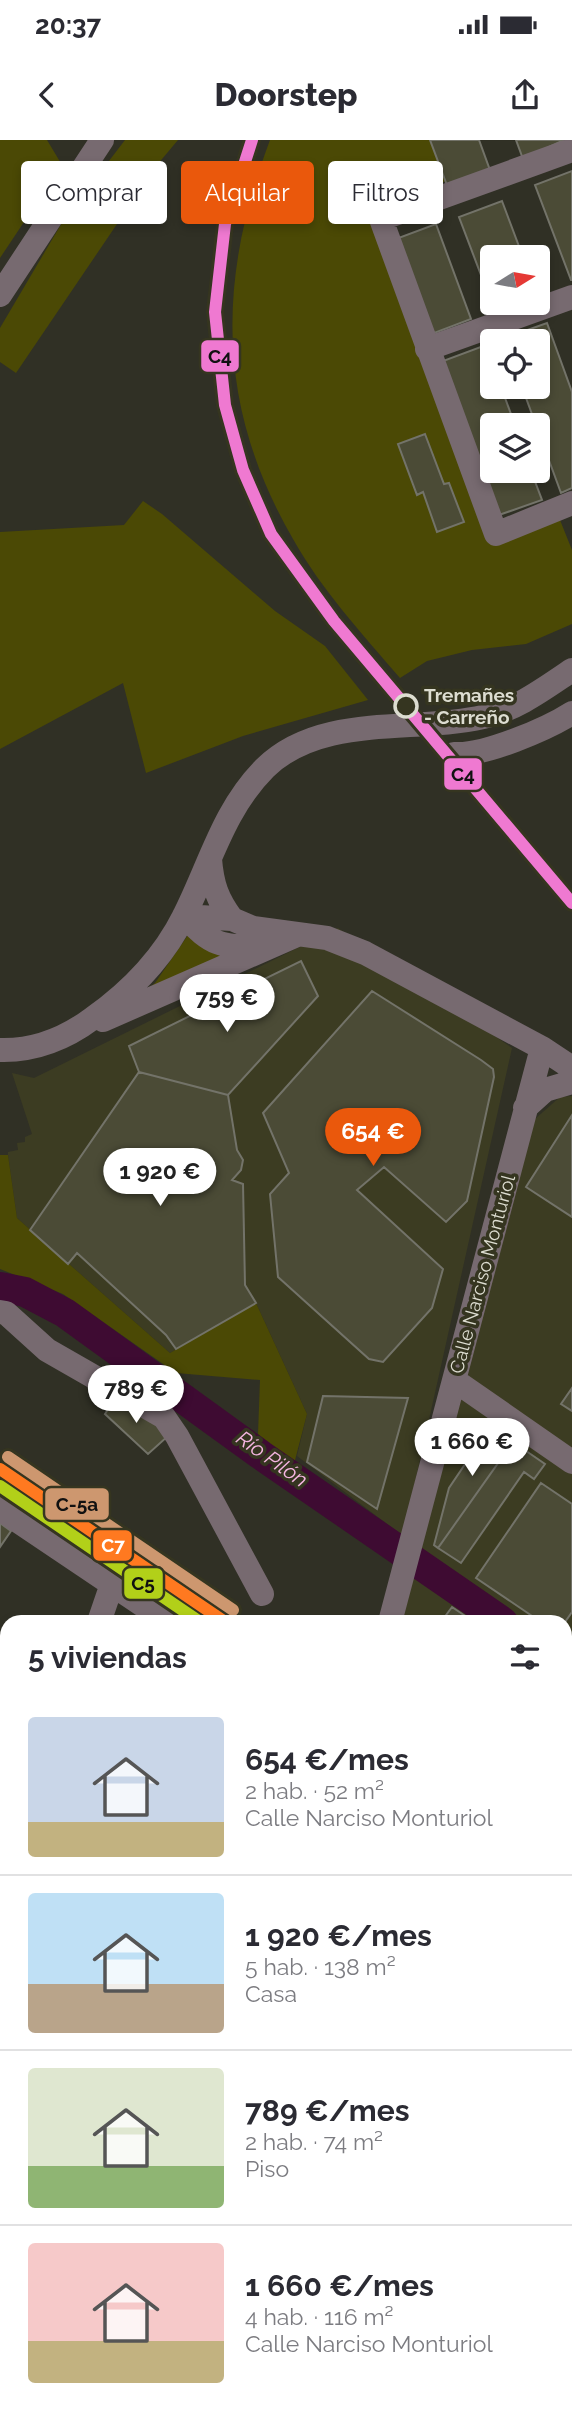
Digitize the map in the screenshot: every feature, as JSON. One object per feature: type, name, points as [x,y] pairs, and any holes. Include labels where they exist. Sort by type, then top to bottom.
[{"type":"street","points":[[0,295],[102,140]]},
{"type":"street","points":[[572,150],[381,219],[496,534],[572,503]]},
{"type":"street","points":[[427,349],[572,297]]},
{"type":"street","points":[[76,1030],[120,999],[169,943],[210,859],[222,826],[241,797],[266,767],[315,739],[343,731],[440,724],[486,717],[520,703],[572,670]]},
{"type":"street","points":[[454,754],[465,755],[520,736],[572,713]]},
{"type":"street","points":[[210,859],[212,885],[219,903],[232,919]]},
{"type":"street","points":[[184,916],[232,919],[253,928],[327,938],[365,953],[541,1048],[572,1068]]},
{"type":"street","points":[[184,916],[200,933],[220,946],[264,947]]},
{"type":"street","points":[[0,1050],[18,1050],[49,1043],[126,1012],[264,947],[301,934]]},
{"type":"street","name":"Calle Narciso Monturiol","points":[[392,1615],[541,1048]]},
{"type":"street","points":[[525,1108],[545,1090],[572,1082]]},
{"type":"street","points":[[0,1312],[6,1313],[47,1350],[164,1417],[177,1436],[262,1594]]},
{"type":"street","points":[[454,1380],[572,1462]]},
{"type":"street","points":[[0,1509],[158,1615]]},
{"type":"street","points":[[101,1615],[112,1584]]},
{"type":"shaded area","points":[[0,140],[47,140],[60,161],[21,161],[23,224],[0,258]]},
{"type":"shaded area","points":[[125,140],[178,140],[160,161],[109,161]]},
{"type":"shaded area","points":[[270,140],[430,140],[438,161],[328,161],[328,224],[377,224],[495,543],[560,520],[572,550],[572,624],[526,644],[472,650],[427,661],[400,678],[316,576],[293,539],[268,489],[249,440],[238,391],[233,342],[234,293],[245,224],[314,224],[314,161],[263,161]]},
{"type":"shaded area","points":[[61,224],[117,224],[16,373],[0,362],[0,328]]},
{"type":"shaded area","points":[[143,501],[162,514],[275,611],[325,646],[368,700],[243,736],[146,773],[123,683],[0,749],[0,532],[124,525]]},
{"type":"shaded area","points":[[338,928],[512,1048],[403,1536],[297,1456],[307,1414],[256,1303],[170,1353],[17,1218],[8,1155],[8,1152],[18,1150],[17,1143],[25,1142],[25,1137],[32,1134],[12,1073],[34,1078]]},
{"type":"shaded area","points":[[188,935],[228,955],[135,1000],[155,983]]},
{"type":"shaded area","points":[[572,1096],[572,1615],[400,1615],[535,1119],[560,1097]]},
{"type":"shaded area","points":[[0,1155],[8,1155],[17,1218],[170,1353],[256,1303],[307,1414],[294,1464],[258,1434],[260,1380],[176,1373],[63,1294],[0,1269]]},
{"type":"building","points":[[430,140],[479,140],[491,173],[448,188],[443,175],[443,161],[438,161]]},
{"type":"building","points":[[516,140],[564,140],[523,159]]},
{"type":"building","points":[[572,171],[572,280],[571,280],[535,185]]},
{"type":"building","points":[[502,201],[518,245],[480,245],[480,272],[459,217]]},
{"type":"building","points":[[436,224],[471,319],[429,335],[393,240]]},
{"type":"building","points":[[547,323],[549,329],[530,329]]},
{"type":"building","points":[[550,331],[572,392],[572,488],[561,493],[550,463],[550,413],[532,413],[526,399],[550,399]]},
{"type":"building","points":[[480,347],[480,399],[505,399],[511,413],[480,413],[480,463],[443,361]]},
{"type":"building","points":[[425,434],[444,484],[449,483],[464,522],[437,532],[423,492],[417,495],[398,444]]},
{"type":"building","points":[[487,483],[536,483],[542,500],[499,515]]},
{"type":"building","points":[[301,961],[318,996],[228,1095],[139,1072],[129,1046]]},
{"type":"building","points":[[372,991],[481,1060],[493,1069],[494,1077],[467,1201],[446,1222],[384,1167],[357,1190],[443,1269],[432,1308],[383,1362],[369,1359],[278,1277],[270,1194],[289,1173],[263,1113]]},
{"type":"building","points":[[139,1072],[228,1095],[237,1150],[243,1160],[241,1170],[232,1180],[243,1184],[245,1285],[256,1303],[176,1349],[166,1335],[77,1253],[68,1264],[30,1230]]},
{"type":"building","points":[[572,1115],[572,1217],[526,1187]]},
{"type":"building","points":[[572,1388],[572,1411],[561,1404]]},
{"type":"building","points":[[323,1396],[408,1398],[377,1509],[307,1462]]},
{"type":"building","points":[[116,1397],[145,1411],[168,1436],[148,1454],[105,1414]]},
{"type":"building","points":[[484,1423],[513,1442],[438,1548],[434,1545],[449,1488],[480,1442],[474,1438]]},
{"type":"building","points":[[513,1442],[545,1464],[534,1479],[524,1472],[461,1563],[438,1548]]},
{"type":"building","points":[[541,1483],[572,1504],[570,1615],[531,1615],[476,1578]]},
{"type":"building","points":[[0,1523],[11,1531],[0,1547]]},
{"type":"building","points":[[452,1607],[464,1615],[446,1615]]},
{"type":"waterway","name":"Río Pilón","points":[[0,1287],[25,1292],[65,1313],[261,1455],[493,1615]]},
{"type":"transit line","name":"C4","points":[[252,140],[225,224],[215,312],[225,405],[243,470],[271,534],[334,621],[572,903]]},
{"type":"transit line","name":"C-5a","points":[[8,1457],[233,1610]]},
{"type":"transit line","name":"C7","points":[[0,1469],[215,1615]]},
{"type":"transit line","name":"C5","points":[[0,1486],[190,1615]]},
{"type":"place","name":"Tremañes - Carreño","points":[[406,706]]}]
